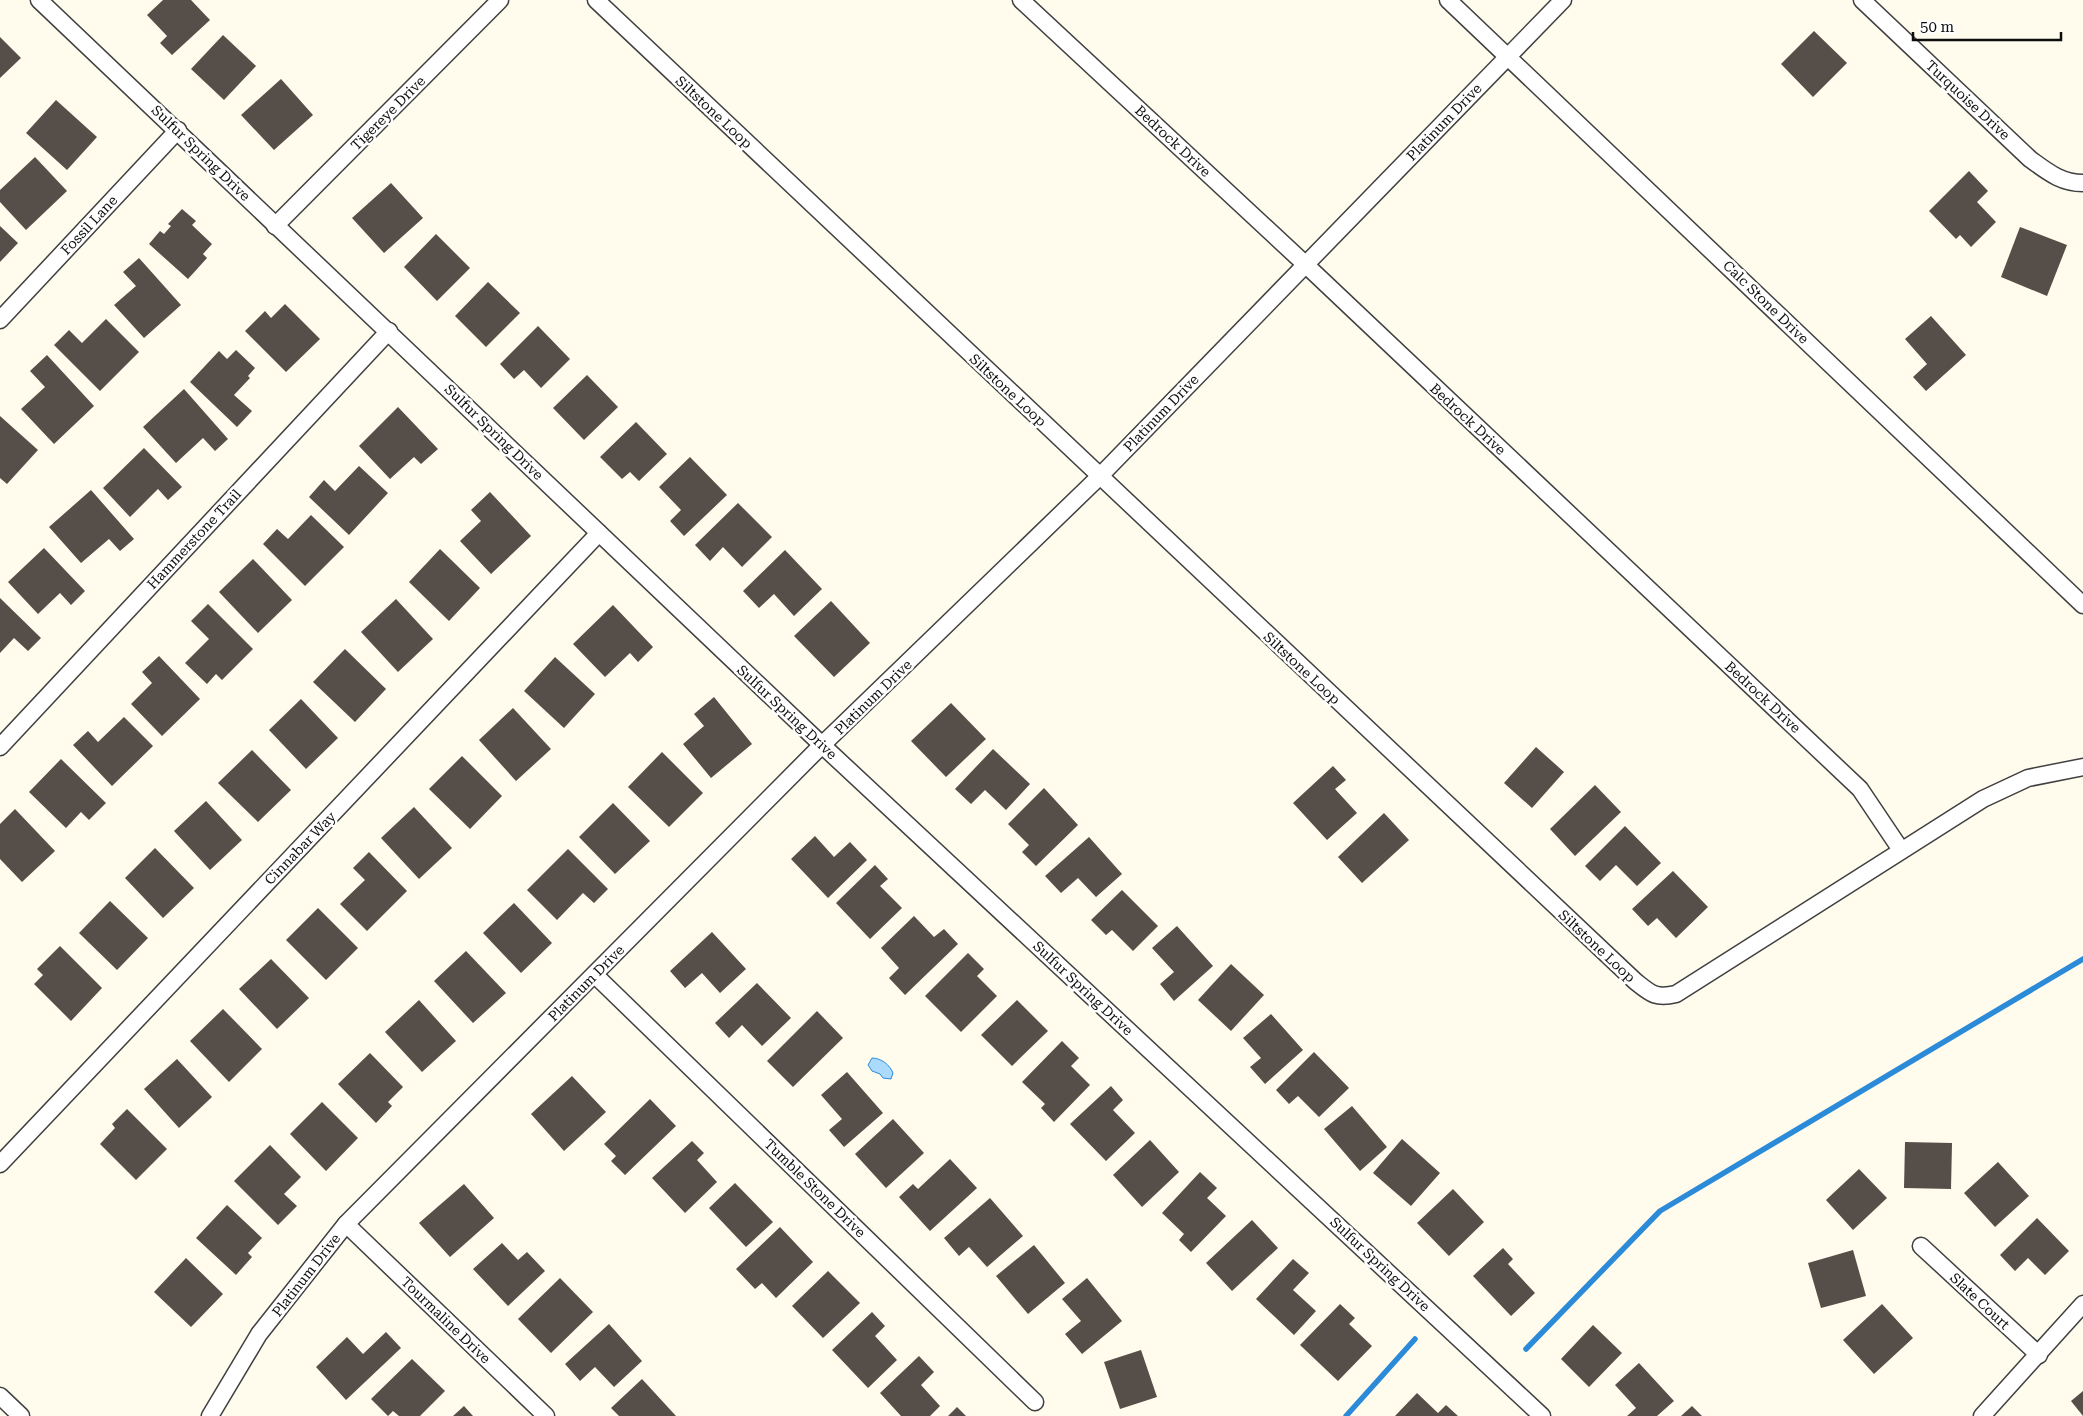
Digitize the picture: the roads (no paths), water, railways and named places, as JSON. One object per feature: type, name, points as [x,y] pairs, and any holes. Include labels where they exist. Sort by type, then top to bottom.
[{"type":"street","name":"Sulfur Spring Drive","points":[[39,0],[178,130],[275,226],[389,331],[822,745],[1542,1416]]},
{"type":"street","name":"Tigereye Drive","points":[[275,226],[500,0]]},
{"type":"street","name":"Siltstone Loop","points":[[596,0],[1099,477],[1650,993],[1662,997],[1676,994],[1901,850],[1992,795],[2028,778],[2083,767]]},
{"type":"street","name":"Bedrock Drive","points":[[1021,0],[1306,265],[1860,789],[1901,850]]},
{"type":"street","name":"Calc Stone Drive","points":[[1448,0],[2083,605]]},
{"type":"street","name":"Platinum Drive","points":[[210,1416],[259,1334],[346,1224],[822,745],[1099,477],[1563,0]]},
{"type":"street","name":"Turquoise Drive","points":[[1862,0],[2030,160],[2055,178],[2070,183],[2083,183]]},
{"type":"street","name":"Fossil Lane","points":[[0,320],[178,130]]},
{"type":"street","name":"Hammerstone Trail","points":[[0,747],[389,331]]},
{"type":"street","name":"Cinnabar Way","points":[[0,1164],[599,533]]},
{"type":"street","name":"Tumble Stone Drive","points":[[595,974],[1035,1402]]},
{"type":"street","name":"Tourmaline Drive","points":[[346,1224],[546,1416]]},
{"type":"street","name":"Slate Court","points":[[1921,1246],[2038,1355]]},
{"type":"street","points":[[1982,1416],[2083,1304]]},
{"type":"street","points":[[0,1396],[22,1416]]},
{"type":"water","points":[[872,1058],[885,1062],[890,1067],[893,1073],[891,1079],[883,1078],[880,1074],[872,1071],[868,1065]]},
{"type":"waterway","points":[[1526,1349],[1660,1211],[2083,959]]},
{"type":"waterway","points":[[1346,1416],[1415,1339]]}]
